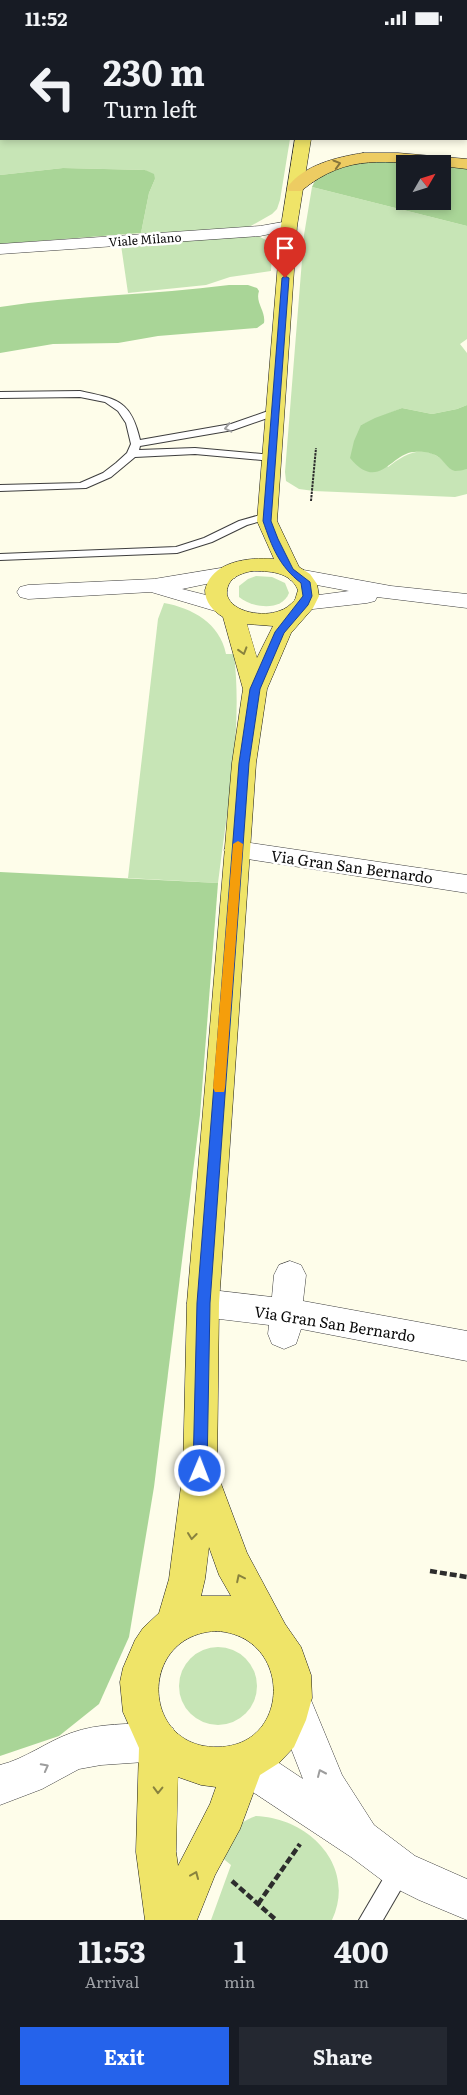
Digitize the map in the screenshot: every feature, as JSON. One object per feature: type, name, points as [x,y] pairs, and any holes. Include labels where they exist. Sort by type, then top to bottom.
[{"type":"highway","points":[[295,188],[332,164],[358,159],[391,158],[467,164]]},
{"type":"main road","points":[[255,689],[227,610],[216,598],[215,589],[219,580],[228,573],[258,539],[267,519],[289,226],[303,140]]},
{"type":"main road","points":[[267,519],[274,539],[294,573]]},
{"type":"main road","points":[[175,1623],[187,1579],[200,1471],[203,1303],[244,763],[255,689],[280,632],[308,596],[305,582],[294,573],[278,566],[252,565],[228,573]]},
{"type":"main road","points":[[227,610],[257,619],[270,619],[284,617],[300,607]]},
{"type":"main road","points":[[200,1471],[232,1562],[272,1636],[286,1656],[292,1679],[292,1702],[286,1722],[276,1739],[262,1753],[244,1763],[220,1768],[196,1766],[178,1757],[159,1742],[148,1724],[141,1702],[140,1679],[147,1657],[159,1638],[175,1623],[190,1616],[212,1611],[234,1613],[253,1620],[272,1636]]},
{"type":"main road","points":[[159,1742],[156,1852],[166,1920]]},
{"type":"main road","points":[[176,1920],[210,1841],[226,1815],[244,1763]]},
{"type":"street","name":"Viale Milano","points":[[0,249],[260,231],[289,226]]},
{"type":"street","points":[[28,592],[143,587],[196,580],[228,573]]},
{"type":"street","points":[[294,573],[391,593],[467,601]]},
{"type":"street","points":[[143,587],[227,610]]},
{"type":"street","points":[[300,607],[391,593]]},
{"type":"street","name":"Via Gran San Bernardo","points":[[237,850],[467,884]]},
{"type":"street","points":[[284,1323],[290,1275]]},
{"type":"street","name":"Via Gran San Bernardo","points":[[203,1303],[284,1323],[467,1346]]},
{"type":"street","points":[[292,1702],[325,1782],[351,1827],[365,1843]]},
{"type":"street","points":[[0,1785],[26,1777],[70,1753],[82,1749],[97,1745],[159,1742]]},
{"type":"street","points":[[244,1763],[365,1843],[401,1870],[467,1900]]},
{"type":"lane","points":[[0,395],[80,394],[108,400],[122,409],[131,423],[134,449]]},
{"type":"lane","points":[[0,488],[82,485],[108,475],[134,449],[234,427],[275,412]]},
{"type":"lane","points":[[134,449],[195,451],[272,458]]},
{"type":"lane","points":[[0,557],[177,550],[208,540],[243,523],[267,519]]},
{"type":"lane","points":[[370,1920],[401,1870]]},
{"type":"path","points":[[311,501],[316,448]]},
{"type":"path","points":[[430,1571],[467,1577]]},
{"type":"path","points":[[258,1904],[308,1833],[323,1817]]},
{"type":"green space","points":[[0,140],[290,140],[277,209],[272,214],[249,227],[143,235],[141,233],[149,193],[155,179],[145,170],[63,168],[0,175]]},
{"type":"green space","points":[[396,161],[396,208],[312,187],[317,179],[325,173],[358,163]]},
{"type":"green space","points":[[451,166],[467,167],[467,226],[403,210],[451,210]]},
{"type":"green space","points":[[63,168],[145,170],[154,174],[155,179],[149,193],[141,233],[0,244],[0,175]]},
{"type":"green space","points":[[312,187],[396,208],[396,210],[403,210],[467,226],[467,339],[460,344],[467,353],[467,405],[432,414],[402,408],[361,425],[388,467],[411,453],[424,452],[431,453],[442,459],[451,469],[467,469],[467,494],[455,497],[314,491],[299,489],[286,481],[285,472],[304,235]]},
{"type":"green space","points":[[256,235],[268,241],[272,256],[271,271],[230,277],[206,285],[128,293],[121,245]]},
{"type":"green space","points":[[248,285],[257,288],[259,291],[258,299],[264,315],[264,323],[257,328],[158,336],[118,343],[53,344],[0,353],[0,307],[57,300]]},
{"type":"green space","points":[[467,405],[467,469],[452,470],[437,456],[423,452],[406,454],[377,472],[369,472],[360,468],[350,458],[354,441],[361,425],[375,418],[402,408],[432,414]]},
{"type":"green space","points":[[256,576],[272,577],[285,583],[289,593],[285,599],[274,606],[259,606],[245,601],[239,597],[239,586]]},
{"type":"green space","points":[[164,603],[185,609],[203,619],[218,634],[226,654],[234,654],[237,711],[233,769],[218,883],[128,878],[158,619]]},
{"type":"green space","points":[[0,872],[218,883],[200,1115],[154,1487],[129,1637],[99,1704],[59,1736],[0,1756]]},
{"type":"green space","points":[[218,1647],[233,1650],[246,1658],[254,1671],[257,1686],[254,1701],[246,1714],[233,1722],[218,1725],[203,1722],[190,1714],[182,1701],[179,1686],[182,1671],[190,1658],[203,1650]]},
{"type":"green space","points":[[256,1816],[276,1819],[294,1825],[310,1836],[323,1849],[333,1864],[338,1881],[338,1900],[332,1920],[211,1920],[231,1865],[220,1856],[237,1827]]},
{"type":"slow traffic","points":[[219,1088],[238,844]]},
{"type":"route","points":[[200,1471],[203,1303],[244,763],[255,689],[270,650],[280,632],[308,596],[305,582],[290,570],[267,521],[285,278]]}]
